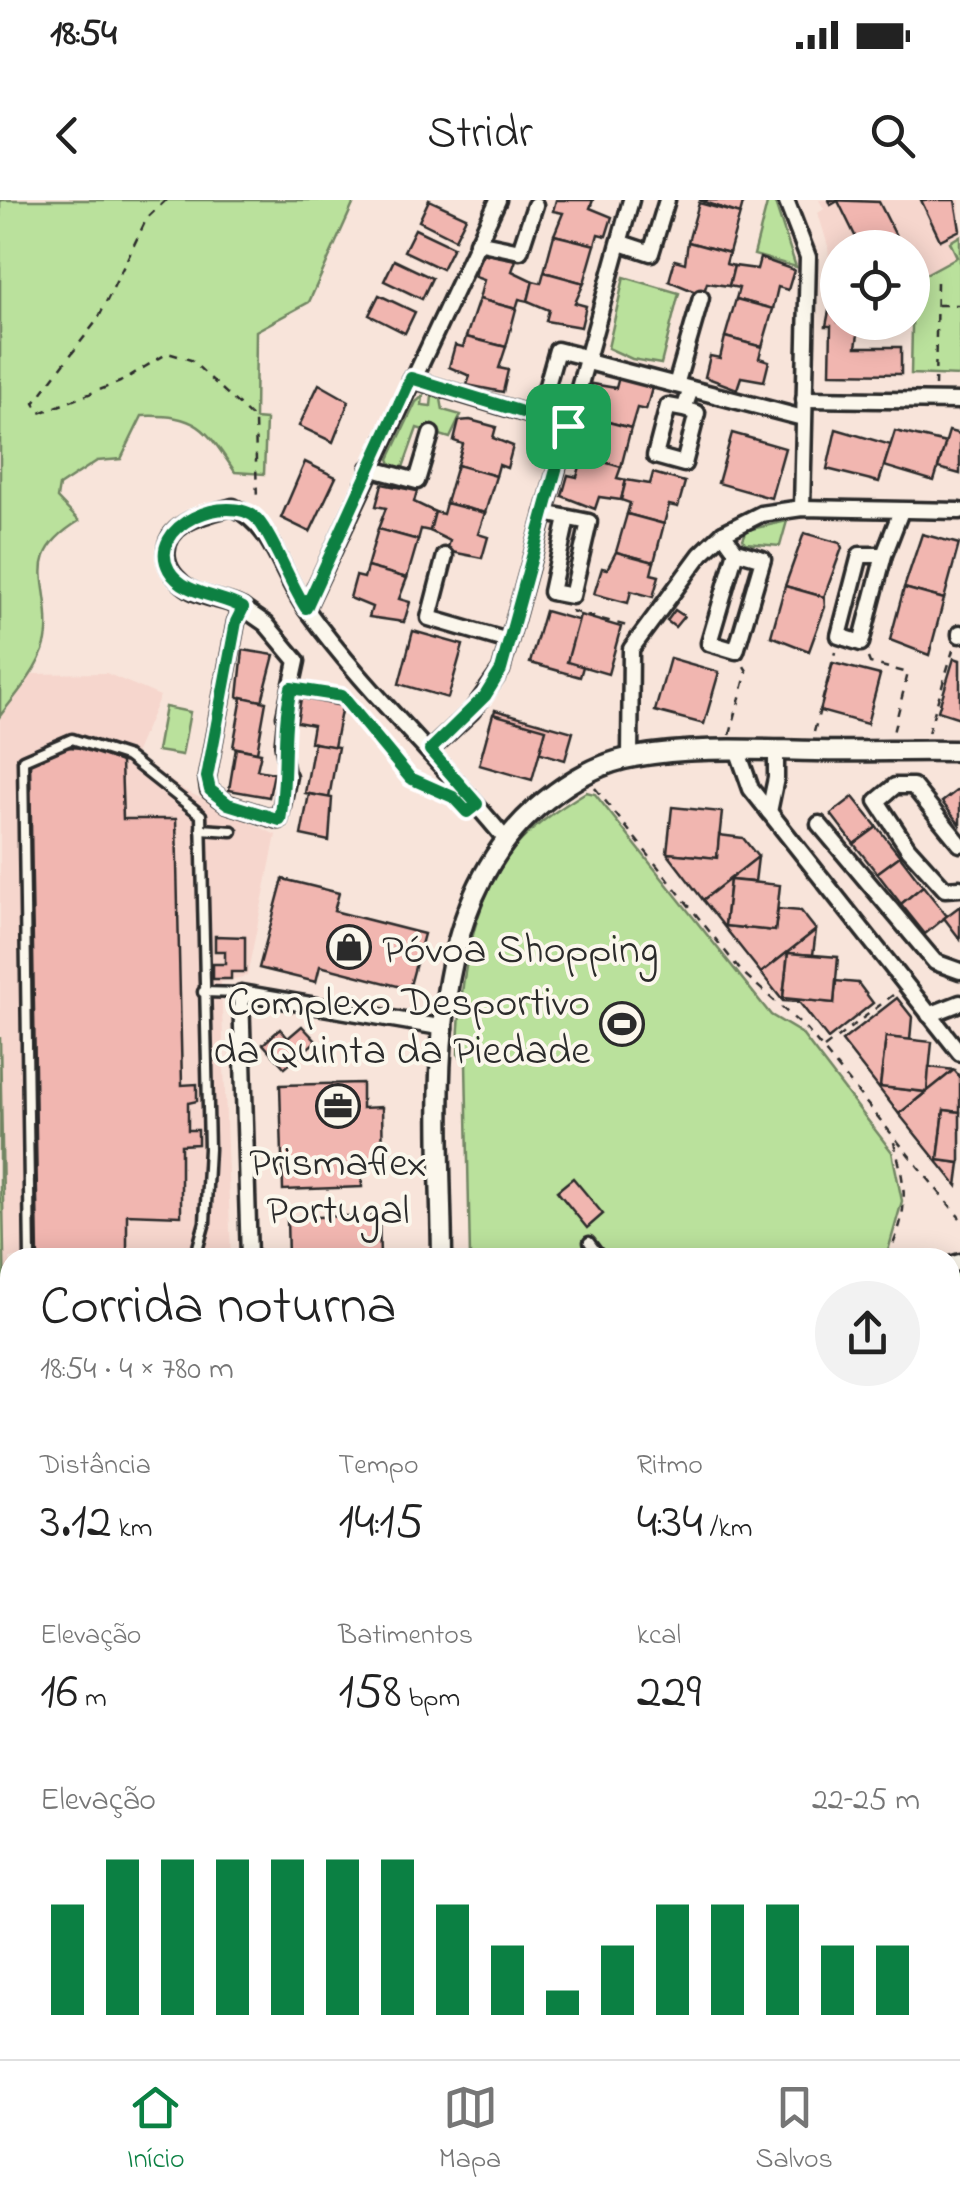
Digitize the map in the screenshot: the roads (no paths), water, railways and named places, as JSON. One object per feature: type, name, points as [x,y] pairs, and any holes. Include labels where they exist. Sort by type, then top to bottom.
[{"type":"street","points":[[306,608],[498,200]]},
{"type":"street","points":[[430,750],[494,684],[631,200]]},
{"type":"street","points":[[621,244],[652,253],[667,200]]},
{"type":"street","points":[[786,200],[808,257],[802,508]]},
{"type":"street","points":[[477,242],[520,251],[535,205]]},
{"type":"street","points":[[684,410],[683,387],[701,298]]},
{"type":"street","points":[[544,396],[556,350],[803,418]]},
{"type":"street","points":[[411,378],[568,426]]},
{"type":"street","points":[[804,399],[960,401]]},
{"type":"street","points":[[369,468],[417,481],[431,434]]},
{"type":"street","points":[[243,608],[236,622],[207,777],[210,790],[228,804],[280,820],[288,776],[282,745],[285,716],[298,661],[266,624],[243,608],[226,598],[193,591],[169,570],[165,550],[173,532],[204,514],[232,507],[257,519],[306,608],[354,671],[430,750],[506,840]]},
{"type":"street","points":[[630,757],[631,649],[701,554],[723,533],[761,514],[802,508],[960,511]]},
{"type":"street","points":[[884,554],[860,556],[839,636],[861,643],[884,554],[901,511]]},
{"type":"street","points":[[544,512],[588,522],[572,596],[551,592],[568,518]]},
{"type":"street","points":[[723,533],[736,551],[764,559],[736,651],[709,643],[736,551]]},
{"type":"street","points":[[444,556],[429,618],[508,641]]},
{"type":"street","points":[[768,812],[776,778],[776,749]]},
{"type":"street","points":[[442,1248],[444,1028],[452,968],[466,914],[506,840],[532,810],[584,775],[630,757],[776,749],[960,751]]},
{"type":"street","points":[[732,750],[742,775],[768,812],[960,1052]]},
{"type":"street","points":[[960,844],[913,786],[896,786],[877,801],[908,848],[945,889],[960,888]]},
{"type":"street","points":[[819,824],[935,962],[960,971]]},
{"type":"street","points":[[248,1248],[240,993],[444,1028]]},
{"type":"street","points":[[929,1015],[960,1003]]},
{"type":"lane","points":[[30,1248],[22,760],[72,739],[115,752],[202,815],[209,1148],[205,1222],[198,1248]]},
{"type":"lane","points":[[202,829],[232,832]]},
{"type":"lane","points":[[203,992],[240,993]]},
{"type":"lane","points":[[589,1242],[594,1248]]},
{"type":"place","name":"Póvoa Shopping","points":[[349,947]]},
{"type":"place","name":"Complexo Desportivo da Quinta da Piedade","points":[[622,1024]]},
{"type":"place","name":"Prismaflex Portugal","points":[[338,1106]]}]
